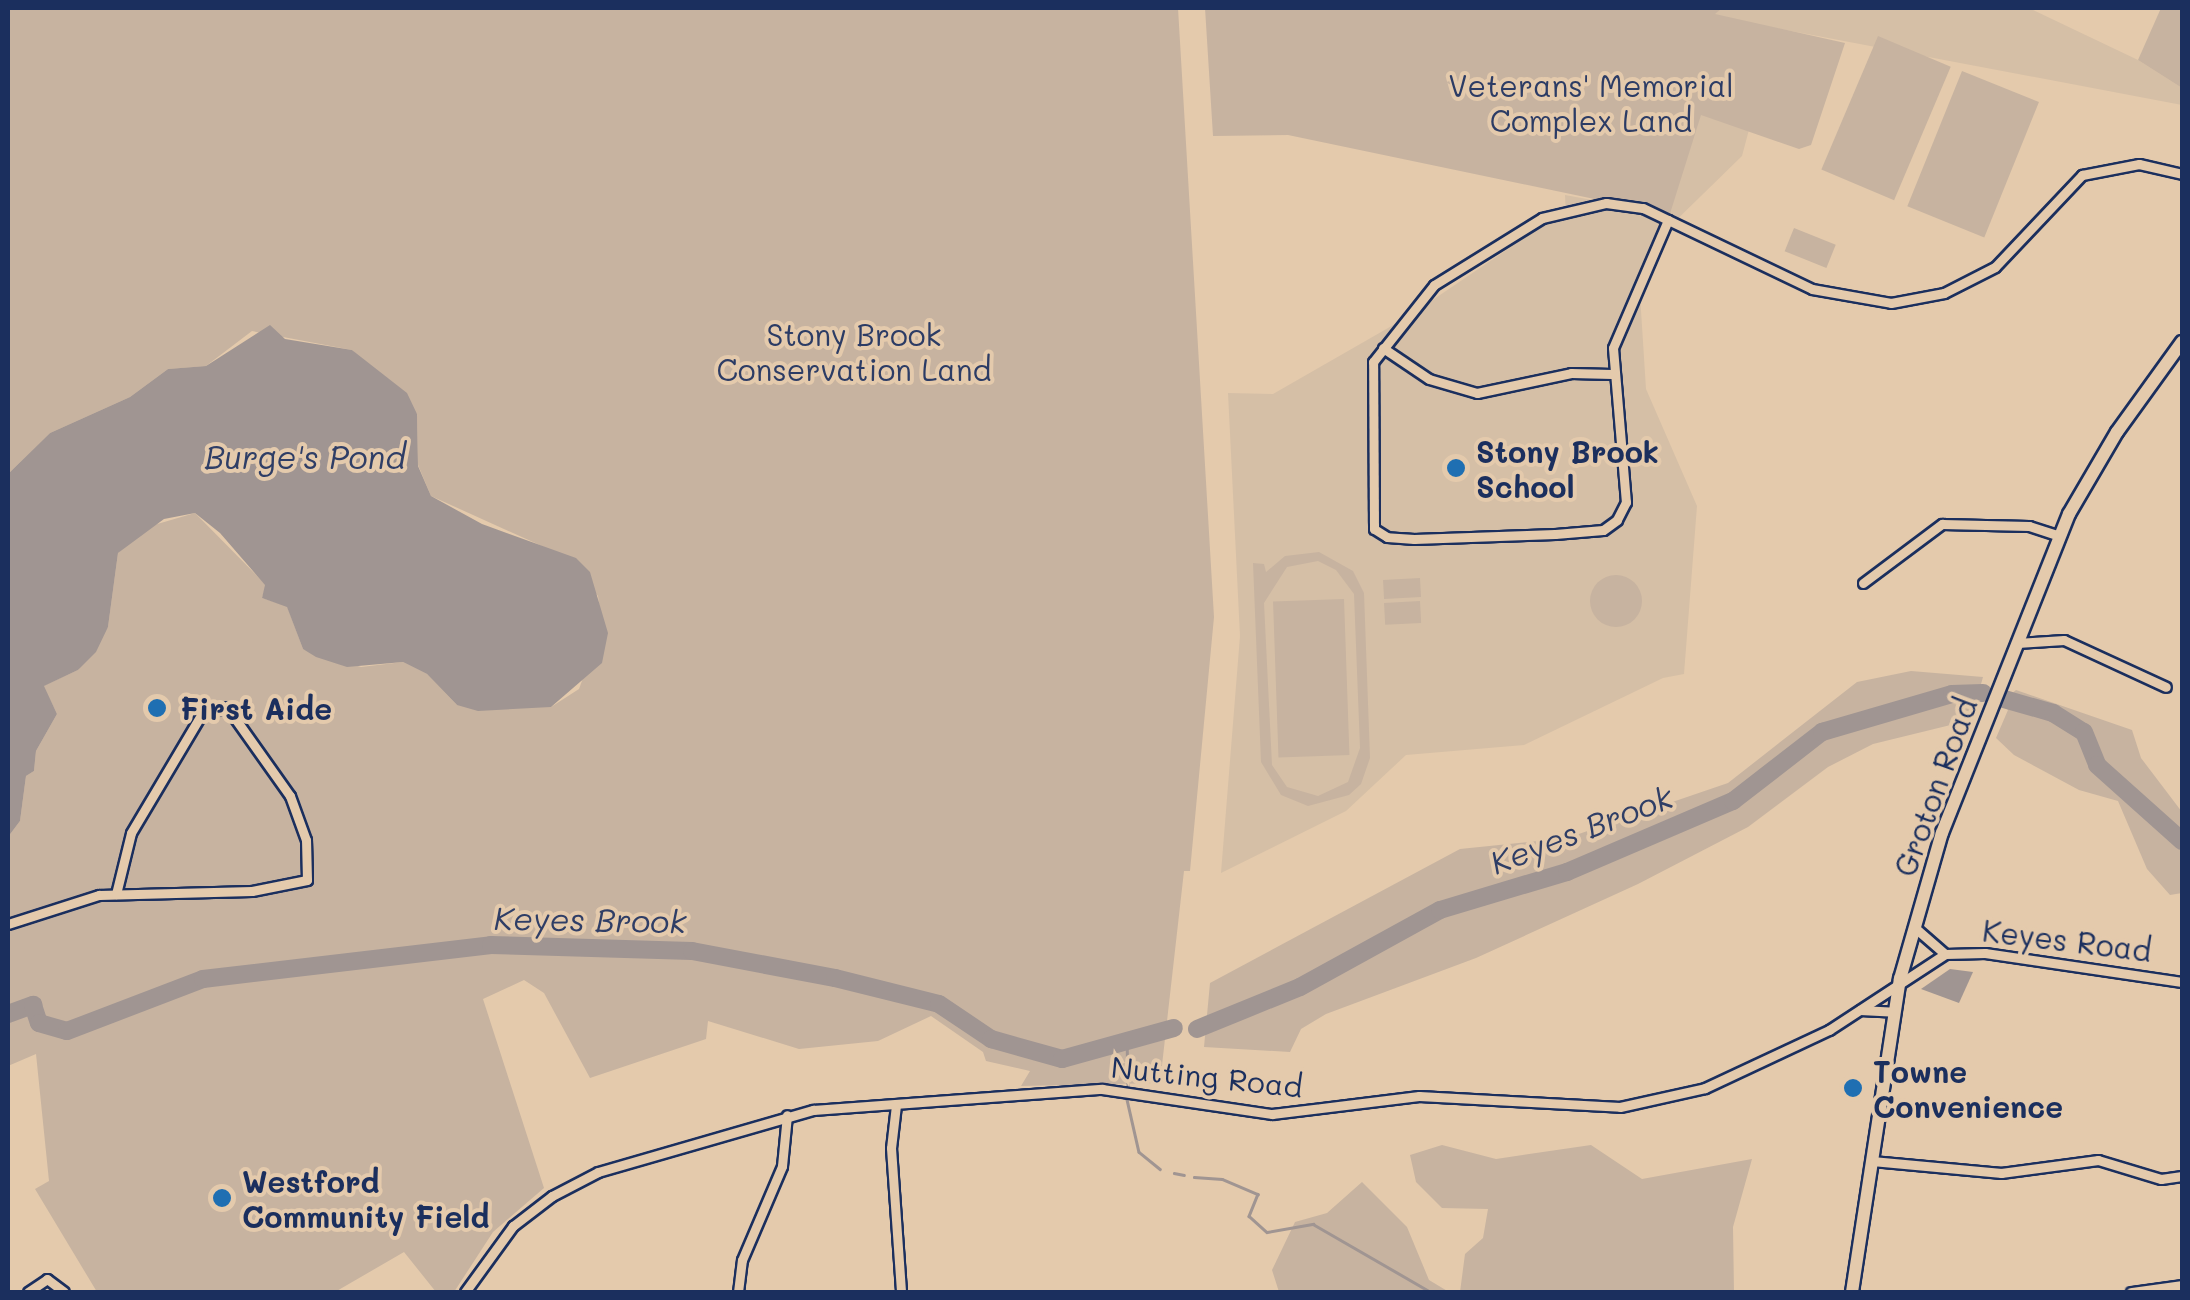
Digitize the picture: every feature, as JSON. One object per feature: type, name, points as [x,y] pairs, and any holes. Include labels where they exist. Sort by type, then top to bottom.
[{"type":"main road","name":"Groton Road","points":[[1854,1292],[1894,1012],[1912,925],[2059,536],[2106,449],[2182,342]]},
{"type":"street","points":[[1668,220],[1613,348],[1612,374],[1626,502],[1617,520],[1603,530],[1555,534],[1387,538],[1374,529],[1370,508],[1373,362],[1434,285],[1531,223],[1606,203],[1643,208],[1812,289],[1891,303],[1944,293],[1995,267],[2082,175],[2140,164],[2182,174]]},
{"type":"street","points":[[1383,348],[1429,378],[1477,393],[1571,373],[1612,374]]},
{"type":"street","points":[[1863,583],[1942,524],[2029,526],[2059,536]]},
{"type":"street","points":[[2017,643],[2064,640],[2166,686]]},
{"type":"street","points":[[8,924],[82,898],[252,891],[307,880],[306,840],[290,796],[227,706],[202,715],[131,832],[116,894]]},
{"type":"street","name":"Keyes Road","points":[[1912,925],[1945,954]]},
{"type":"street","name":"Keyes Road","points":[[1900,979],[1945,954],[1986,953],[2182,982]]},
{"type":"street","name":"Nutting Road","points":[[465,1292],[513,1226],[552,1196],[598,1172],[787,1115],[1102,1089],[1272,1114],[1419,1096],[1620,1107],[1705,1088],[1860,1010],[1900,979]]},
{"type":"street","points":[[1860,1010],[1894,1012]]},
{"type":"street","points":[[896,1105],[891,1148],[901,1292]]},
{"type":"street","points":[[738,1292],[742,1260],[782,1166],[787,1115]]},
{"type":"street","points":[[1872,1161],[2001,1174],[2098,1160],[2161,1179],[2182,1176]]},
{"type":"street","points":[[28,1292],[46,1278],[64,1292]]},
{"type":"street","points":[[2131,1292],[2182,1285]]},
{"type":"shaded area","name":"Stony Brook School","points":[[1722,8],[2029,8],[2138,60],[2182,88],[2182,105],[1776,28],[1742,156],[1659,237],[1639,279],[1646,389],[1697,506],[1684,674],[1663,678],[1524,745],[1406,755],[1346,811],[1221,873],[1240,636],[1228,393],[1273,394],[1409,316],[1539,228],[1566,217],[1565,195],[1647,210],[1714,14]]},
{"type":"green space","name":"Stony Brook Conservation Land","points":[[8,8],[1178,8],[1214,617],[1190,871],[1184,871],[1160,1083],[1021,1086],[1030,1071],[986,1061],[983,1052],[931,1016],[878,1041],[799,1049],[708,1021],[706,1039],[590,1078],[544,993],[524,980],[483,999],[544,1188],[493,1232],[454,1292],[436,1292],[404,1252],[335,1292],[97,1292],[35,1189],[49,1181],[36,1054],[8,1066],[8,837],[20,821],[26,776],[34,771],[36,751],[57,714],[43,686],[78,670],[108,627],[118,553],[147,527],[195,513],[266,585],[262,598],[287,606],[303,649],[361,667],[403,662],[427,674],[457,705],[551,707],[579,689],[602,626],[598,596],[564,556],[431,496],[418,465],[417,414],[352,350],[252,331],[206,366],[168,369],[130,397],[50,433],[8,474]]},
{"type":"green space","name":"Veterans' Memorial Complex Land","points":[[1205,8],[1722,8],[1715,14],[1845,43],[1811,145],[1799,149],[1701,115],[1668,220],[1647,210],[1288,135],[1213,136]]},
{"type":"green space","points":[[2161,8],[2182,8],[2182,88],[2138,60]]},
{"type":"green space","points":[[1878,36],[1951,67],[1894,200],[1821,169]]},
{"type":"green space","points":[[1962,71],[2039,102],[1984,237],[1907,206]]},
{"type":"green space","points":[[1794,228],[1836,245],[1826,268],[1785,251]]},
{"type":"green space","points":[[1319,552],[1353,571],[1364,593],[1370,758],[1361,784],[1349,795],[1308,806],[1281,795],[1261,762],[1253,563],[1264,564],[1266,572],[1285,556]],"holes":[[[1318,561],[1336,570],[1354,594],[1360,748],[1348,782],[1318,796],[1287,787],[1272,765],[1264,603],[1287,567]]]},
{"type":"green space","points":[[1616,575],[1635,582],[1642,601],[1635,620],[1616,627],[1597,620],[1590,601],[1597,582]]},
{"type":"green space","points":[[1420,578],[1421,597],[1384,599],[1383,580]]},
{"type":"green space","points":[[1344,599],[1349,755],[1278,757],[1273,601]]},
{"type":"green space","points":[[1420,601],[1421,623],[1385,625],[1384,603]]},
{"type":"green space","name":"Keyes Brook","points":[[1911,671],[1983,677],[1971,720],[1873,744],[1828,767],[1748,827],[1638,884],[1476,958],[1326,1014],[1301,1029],[1290,1052],[1204,1047],[1210,983],[1460,849],[1567,838],[1728,783],[1857,682]]},
{"type":"green space","points":[[2016,690],[2132,730],[2141,758],[2182,812],[2182,893],[2170,895],[2147,869],[2118,801],[2079,790],[2014,755],[1996,738],[2008,710],[2002,702]]},
{"type":"green space","points":[[1442,1145],[1496,1159],[1591,1145],[1642,1179],[1752,1159],[1733,1227],[1734,1292],[1460,1292],[1465,1254],[1483,1238],[1488,1209],[1442,1208],[1416,1182],[1410,1155]]},
{"type":"green space","points":[[1362,1182],[1407,1227],[1429,1280],[1449,1292],[1279,1292],[1272,1270],[1295,1222],[1327,1213]]},
{"type":"water","name":"Burge's Pond","points":[[270,325],[285,339],[352,350],[407,393],[417,414],[418,466],[431,496],[482,524],[576,558],[590,572],[608,633],[602,663],[551,707],[478,711],[457,705],[427,674],[403,662],[347,667],[303,649],[287,607],[262,598],[265,585],[220,533],[195,513],[164,519],[118,553],[108,627],[96,652],[78,670],[44,686],[57,714],[36,751],[34,771],[26,776],[20,821],[8,837],[8,474],[50,433],[130,397],[168,369],[206,366]]},
{"type":"water","points":[[1950,969],[1973,972],[1959,1003],[1921,989]]},
{"type":"waterway","name":"Keyes Brook","points":[[1197,1029],[1300,987],[1440,910],[1567,872],[1733,801],[1822,732],[1952,694],[1983,693]]},
{"type":"waterway","name":"Keyes Brook","points":[[2004,699],[2053,713],[2084,732],[2097,765],[2182,841]]},
{"type":"waterway","name":"Keyes Brook","points":[[8,1014],[33,1005],[39,1023],[67,1031],[203,979],[491,945],[692,951],[835,978],[939,1004],[991,1039],[1062,1059],[1174,1028]]},
{"type":"waterway","points":[[1127,1037],[1128,1085]]},
{"type":"waterway","points":[[1126,1095],[1139,1152],[1160,1169]]},
{"type":"waterway","points":[[1174,1173],[1184,1175]]},
{"type":"waterway","points":[[1194,1177],[1222,1179],[1258,1194],[1249,1216],[1267,1232],[1313,1224],[1431,1292]]},
{"type":"place","name":"Stony Brook School","points":[[1456,468]]},
{"type":"place","name":"First Aide","points":[[157,708]]},
{"type":"place","name":"Towne Convenience","points":[[1853,1088]]},
{"type":"place","name":"Westford Community Field","points":[[222,1198]]}]
